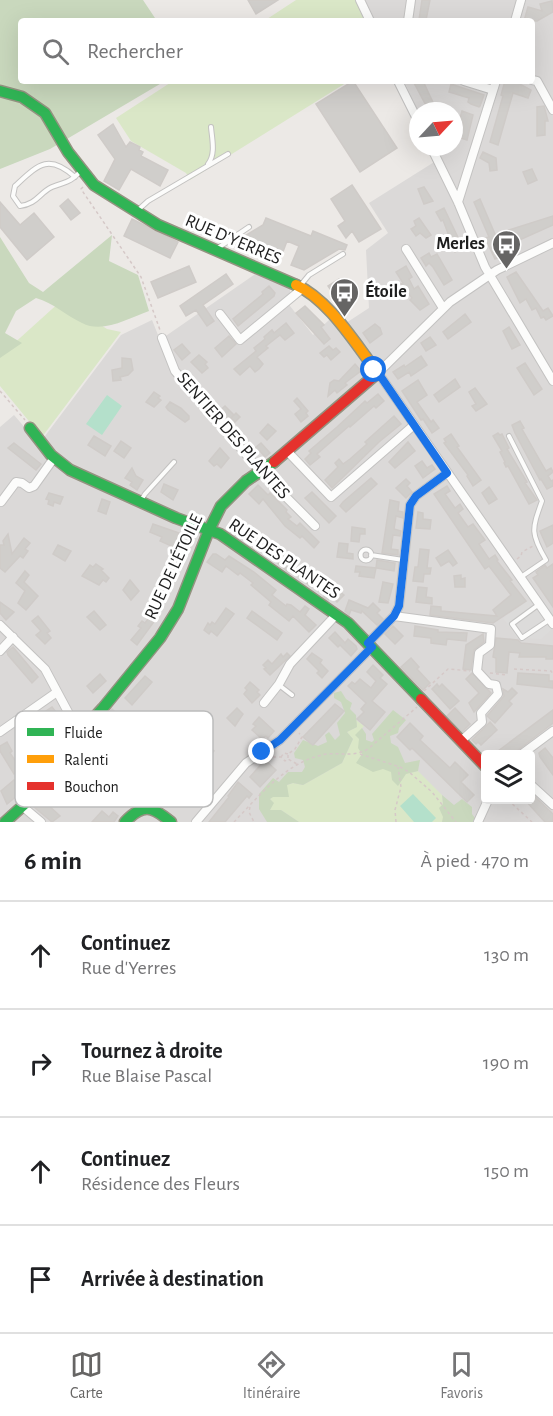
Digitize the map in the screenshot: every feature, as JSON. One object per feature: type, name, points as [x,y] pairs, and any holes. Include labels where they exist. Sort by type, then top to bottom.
[{"type":"street","points":[[360,0],[369,18]]},
{"type":"street","points":[[408,18],[411,0]]},
{"type":"street","points":[[516,18],[521,0]]},
{"type":"street","points":[[535,81],[553,110]]},
{"type":"street","points":[[400,84],[409,102]]},
{"type":"street","points":[[474,84],[493,90]]},
{"type":"street","points":[[458,202],[495,84]]},
{"type":"street","name":"RUE D'YERRES","points":[[0,91],[22,97],[45,113],[78,174],[158,225],[302,287],[326,307],[378,373],[551,622]]},
{"type":"street","points":[[435,156],[489,274],[553,381]]},
{"type":"street","name":"RUE DE L'ÉTOILE","points":[[100,711],[159,638],[177,609],[221,506],[246,481],[288,452],[378,373],[443,308],[489,274],[553,243]]},
{"type":"street","points":[[406,249],[443,308]]},
{"type":"street","points":[[220,314],[240,340],[302,287]]},
{"type":"street","name":"SENTIER DES PLANTES","points":[[163,338],[175,372],[261,471],[315,526]]},
{"type":"street","points":[[288,452],[331,497],[414,425]]},
{"type":"street","name":"RUE DES PLANTES","points":[[30,428],[54,458],[70,470],[88,480],[220,534],[348,623],[481,762]]},
{"type":"street","points":[[1,502],[14,483],[19,482],[29,488],[34,486],[54,458]]},
{"type":"street","points":[[213,802],[246,763],[280,740],[370,645],[394,616],[399,606],[410,505],[416,496],[447,473]]},
{"type":"street","points":[[264,703],[279,684],[290,664],[336,615]]},
{"type":"street","points":[[394,616],[491,629],[490,645],[479,653],[477,671],[489,684],[496,685],[498,694],[481,713],[482,722],[461,741]]},
{"type":"street","points":[[0,625],[45,669],[67,711]]},
{"type":"street","points":[[0,651],[13,637]]},
{"type":"street","points":[[30,711],[57,692]]},
{"type":"street","points":[[0,732],[15,721]]},
{"type":"street","points":[[527,750],[553,731]]},
{"type":"street","points":[[535,787],[553,805]]},
{"type":"street","points":[[478,822],[487,804]]},
{"type":"street","name":"RUE DE L'ÉTOILE","points":[[5,822],[21,807]]},
{"type":"street","points":[[23,807],[41,822]]},
{"type":"street","points":[[125,822],[140,808],[150,807],[171,822]]},
{"type":"street","points":[[196,822],[209,807]]},
{"type":"lane","points":[[205,167],[211,160],[213,151],[211,127]]},
{"type":"lane","points":[[137,212],[148,201],[228,154]]},
{"type":"lane","points":[[52,162],[78,174],[71,181],[51,188],[30,205],[20,206],[13,196],[15,186],[43,163],[52,162]]},
{"type":"lane","points":[[215,250],[249,227]]},
{"type":"lane","points":[[302,287],[309,275],[343,254]]},
{"type":"lane","points":[[508,436],[542,501],[533,527],[536,543],[546,560],[520,578]]},
{"type":"lane","points":[[140,502],[174,462]]},
{"type":"lane","points":[[371,555],[403,560]]},
{"type":"lane","points":[[539,605],[512,624],[522,638],[551,622]]},
{"type":"lane","points":[[279,684],[292,695]]},
{"type":"path","points":[[91,181],[81,189],[141,277],[163,338]]},
{"type":"path","points":[[0,391],[30,428]]},
{"type":"path","points":[[510,563],[536,543]]},
{"type":"path","points":[[359,754],[421,704],[419,702],[425,697],[422,693],[448,669],[507,675]]},
{"type":"path","points":[[514,669],[551,671],[553,674]]},
{"type":"path","points":[[280,758],[284,753],[288,754],[295,749],[302,737],[292,727]]},
{"type":"path","points":[[262,752],[266,757],[272,759],[280,758],[285,761],[288,759],[298,764]]},
{"type":"path","points":[[288,754],[288,759]]},
{"type":"path","points":[[234,822],[281,776],[298,764],[318,756],[359,754],[398,766],[420,781],[456,822]]},
{"type":"path","points":[[396,822],[395,810],[401,787],[398,766]]},
{"type":"path","points":[[512,804],[532,822]]},
{"type":"path","points":[[250,806],[249,812],[254,822]]},
{"type":"shaded area","points":[[365,0],[553,0],[553,822],[0,822],[0,427],[14,415],[39,444],[121,335],[152,320],[160,340],[258,272],[290,286],[290,306],[313,335],[329,320],[346,323],[369,308],[366,250],[388,233],[369,203],[439,159],[438,156],[463,156],[463,102],[414,102],[405,84],[535,84],[535,18],[374,18]]},
{"type":"shaded area","points":[[529,600],[552,629],[541,639],[517,638],[503,618]]},
{"type":"green space","points":[[0,0],[143,0],[155,18],[18,18],[18,84],[160,84],[50,149],[0,169]]},
{"type":"green space","points":[[296,0],[356,0],[365,18],[269,18]]},
{"type":"green space","points":[[168,84],[344,84],[190,180],[186,173],[131,141],[116,118]]},
{"type":"green space","points":[[112,235],[109,261],[138,275],[149,311],[116,324],[90,326],[36,298],[16,311],[5,333],[22,343],[0,358],[0,237],[29,283],[43,292]]},
{"type":"green space","points":[[62,300],[107,329],[121,332],[42,437],[0,386],[0,356]]},
{"type":"green space","points":[[107,395],[122,406],[102,435],[86,424]]},
{"type":"green space","points":[[341,691],[352,703],[350,709],[356,715],[357,727],[347,732],[353,739],[342,763],[303,785],[293,783],[287,785],[289,797],[270,799],[274,803],[270,810],[281,810],[299,822],[267,822],[259,809],[259,794],[273,778],[279,782],[288,772],[302,772],[305,767],[303,760],[295,758],[294,753],[303,740],[318,746],[327,742],[325,735],[329,732],[335,740],[340,735],[337,723],[345,713],[341,702],[334,698],[334,693]]},
{"type":"green space","points":[[393,710],[406,720],[398,733],[390,736],[391,743],[398,747],[405,763],[420,760],[418,771],[406,774],[398,786],[392,780],[391,772],[383,769],[373,772],[356,763],[362,754],[358,748],[359,739],[355,735],[362,728],[366,734],[366,740],[372,742],[374,740],[372,734]]},
{"type":"green space","points":[[356,720],[364,726],[356,735],[381,765],[396,772],[418,771],[442,795],[444,817],[442,822],[299,822],[281,810],[270,810],[273,803],[270,799],[287,785],[293,783],[303,785],[342,763],[353,739],[347,732],[357,727]]},
{"type":"green space","points":[[413,794],[436,818],[432,822],[414,822],[400,806]]},
{"type":"green space","points":[[442,795],[454,805],[462,799],[472,807],[472,814],[475,818],[473,822],[442,822],[443,817],[439,808],[443,804]]},
{"type":"building","points":[[248,0],[278,0],[256,14]]},
{"type":"building","points":[[422,0],[430,0],[426,18],[419,18]]},
{"type":"building","points":[[552,1],[553,12],[537,21],[535,18],[525,18],[528,7],[542,11],[540,4]]},
{"type":"building","points":[[348,84],[355,84],[397,148],[360,172],[316,104]]},
{"type":"building","points":[[415,84],[424,84],[433,102],[424,102]]},
{"type":"building","points":[[451,84],[484,95],[480,106],[468,102],[469,98],[449,92]]},
{"type":"building","points":[[504,84],[520,84],[531,90],[528,98],[513,93],[498,145],[490,142],[503,96],[501,95]]},
{"type":"building","points":[[544,106],[548,121],[545,121],[545,135],[537,136],[537,107]]},
{"type":"building","points":[[463,111],[473,115],[467,140],[463,139]]},
{"type":"building","points":[[113,124],[126,147],[130,142],[140,147],[139,150],[143,152],[141,156],[168,170],[160,186],[131,169],[119,190],[104,181],[115,159],[98,135]]},
{"type":"building","points":[[483,152],[496,158],[497,170],[490,171],[489,163],[480,158]]},
{"type":"building","points":[[532,169],[537,180],[528,184],[523,172]]},
{"type":"building","points":[[352,185],[381,229],[359,242],[352,231],[346,238],[338,226],[345,221],[331,199]]},
{"type":"building","points":[[424,187],[433,201],[424,204],[418,189]]},
{"type":"building","points":[[68,199],[80,213],[71,220],[60,206]]},
{"type":"building","points":[[480,199],[501,248],[504,246],[507,254],[495,259],[485,238],[489,237],[474,202]]},
{"type":"building","points":[[0,202],[20,225],[34,213],[54,237],[27,260],[0,227]]},
{"type":"building","points":[[444,208],[463,248],[455,252],[443,220],[441,221],[436,212]]},
{"type":"building","points":[[553,216],[553,225],[515,242],[509,230]]},
{"type":"building","points":[[266,218],[311,236],[313,231],[347,245],[345,250],[339,249],[304,270],[291,265],[299,246],[287,241],[278,265],[230,245],[263,225]]},
{"type":"building","points":[[419,218],[431,235],[426,238],[420,233],[416,236],[411,229],[416,226],[414,221]]},
{"type":"building","points":[[132,219],[178,242],[170,258],[124,236]]},
{"type":"building","points":[[429,253],[431,257],[437,254],[452,280],[444,285],[433,267],[429,263],[426,266],[421,258]]},
{"type":"building","points":[[189,266],[196,282],[158,298],[151,282]]},
{"type":"building","points":[[406,266],[412,277],[409,279],[414,289],[418,286],[429,304],[420,310],[410,300],[412,298],[401,284],[403,283],[396,272]]},
{"type":"building","points":[[516,272],[543,311],[548,308],[553,316],[546,320],[544,317],[541,318],[536,308],[532,310],[526,299],[520,303],[507,277]]},
{"type":"building","points":[[226,274],[233,284],[203,305],[214,321],[207,326],[196,310],[186,316],[180,306]]},
{"type":"building","points":[[339,279],[349,295],[339,302],[328,286]]},
{"type":"building","points":[[269,286],[275,293],[274,296],[238,326],[233,319],[263,294],[262,292]]},
{"type":"building","points":[[305,306],[324,325],[321,327],[330,339],[324,344],[296,313]]},
{"type":"building","points":[[465,314],[471,322],[448,339],[443,332]]},
{"type":"building","points":[[286,323],[294,333],[285,340],[280,335],[266,346],[268,348],[257,357],[263,364],[259,369],[255,372],[250,366],[240,375],[234,369],[256,351],[254,348],[265,339],[264,337],[272,330],[274,333]]},
{"type":"building","points":[[375,324],[380,328],[382,334],[370,343],[363,333]]},
{"type":"building","points":[[509,327],[520,345],[512,349],[503,331]]},
{"type":"building","points":[[229,336],[236,344],[222,357],[215,348]]},
{"type":"building","points":[[430,337],[436,345],[426,351],[421,343]]},
{"type":"building","points":[[182,344],[190,353],[182,360],[174,350]]},
{"type":"building","points":[[329,346],[340,352],[331,360],[327,355],[324,357],[320,353]]},
{"type":"building","points":[[199,355],[207,362],[205,364],[208,368],[202,373],[191,362]]},
{"type":"building","points":[[421,356],[427,365],[411,376],[409,372],[398,379],[393,372]]},
{"type":"building","points":[[122,358],[131,359],[133,370],[128,375],[120,377],[121,380],[113,381],[112,370],[122,368]]},
{"type":"building","points":[[525,363],[542,389],[534,395],[517,368]]},
{"type":"building","points":[[355,364],[361,371],[345,383],[347,385],[337,393],[335,390],[328,396],[330,383],[334,380],[339,381]]},
{"type":"building","points":[[455,379],[460,387],[439,402],[434,395]]},
{"type":"building","points":[[418,380],[427,395],[417,402],[431,422],[433,420],[439,428],[432,433],[402,391]]},
{"type":"building","points":[[475,388],[487,404],[476,411],[472,406],[476,404],[469,392]]},
{"type":"building","points":[[154,392],[160,396],[158,398],[161,400],[154,407],[146,402]]},
{"type":"building","points":[[378,394],[384,401],[349,426],[317,454],[320,457],[310,465],[305,459],[311,453],[309,451],[365,401],[367,403]]},
{"type":"building","points":[[297,398],[308,411],[306,413],[308,416],[301,422],[295,414],[301,409],[294,401]]},
{"type":"building","points":[[170,402],[181,408],[189,419],[185,422],[168,410],[166,407]]},
{"type":"building","points":[[225,406],[234,415],[227,422],[218,412]]},
{"type":"building","points":[[236,413],[240,417],[235,422],[231,418]]},
{"type":"building","points":[[394,416],[401,424],[332,488],[325,480],[338,467],[335,463],[339,459],[343,464],[350,459]]},
{"type":"building","points":[[520,421],[524,428],[522,429],[546,471],[551,468],[553,472],[548,476],[551,481],[553,480],[553,486],[547,489],[515,433],[512,425]]},
{"type":"building","points":[[268,424],[276,431],[267,440],[260,433]]},
{"type":"building","points":[[498,433],[502,434],[509,448],[507,449],[527,482],[525,483],[537,500],[529,504],[508,466],[506,467],[500,452],[502,451],[493,436]]},
{"type":"building","points":[[451,434],[459,446],[457,447],[481,480],[473,486],[468,475],[444,443],[446,442],[444,439]]},
{"type":"building","points":[[94,436],[111,446],[105,456],[88,445]]},
{"type":"building","points":[[121,441],[131,448],[124,458],[114,451]]},
{"type":"building","points":[[408,442],[415,451],[395,468],[389,462]]},
{"type":"building","points":[[14,443],[41,464],[36,470],[8,448]]},
{"type":"building","points":[[261,443],[270,453],[265,457],[260,451],[256,456],[251,451]]},
{"type":"building","points":[[220,448],[229,458],[221,468],[209,461]]},
{"type":"building","points":[[422,461],[427,468],[432,465],[435,469],[423,478],[415,466]]},
{"type":"building","points":[[132,468],[136,476],[143,480],[137,490],[130,485],[132,482],[125,478]]},
{"type":"building","points":[[371,478],[377,484],[346,512],[340,506]]},
{"type":"building","points":[[406,479],[410,483],[407,486],[412,492],[406,498],[396,488]]},
{"type":"building","points":[[164,484],[178,490],[173,500],[161,492]]},
{"type":"building","points":[[258,485],[287,510],[286,512],[291,517],[288,519],[297,526],[300,523],[319,542],[314,548],[302,536],[300,538],[285,526],[263,499],[259,504],[249,494]]},
{"type":"building","points":[[447,486],[450,491],[445,494],[455,508],[460,504],[463,509],[458,513],[468,527],[473,524],[485,540],[479,544],[489,559],[495,555],[512,580],[510,581],[526,601],[493,623],[430,615],[431,606],[441,607],[441,611],[497,616],[493,610],[511,595],[489,566],[485,569],[434,494]]},
{"type":"building","points":[[489,487],[497,499],[489,504],[482,493]]},
{"type":"building","points":[[312,492],[336,516],[329,523],[305,498]]},
{"type":"building","points":[[49,493],[63,497],[60,504],[54,502],[53,506],[48,504],[49,500],[46,499]]},
{"type":"building","points":[[102,499],[110,502],[106,514],[98,511]]},
{"type":"building","points":[[390,500],[399,502],[398,511],[403,512],[403,518],[396,516],[394,529],[401,531],[400,536],[393,535],[391,549],[398,550],[398,555],[382,553]]},
{"type":"building","points":[[418,512],[423,513],[423,519],[431,520],[430,529],[416,528]]},
{"type":"building","points":[[153,524],[179,533],[177,539],[188,545],[183,555],[175,550],[176,548],[160,541],[162,537],[150,532]]},
{"type":"building","points":[[553,525],[553,543],[547,547],[540,531]]},
{"type":"building","points":[[352,527],[365,529],[365,534],[360,534],[359,542],[351,541]]},
{"type":"building","points":[[8,534],[12,554],[24,538],[30,543],[25,549],[28,551],[23,558],[20,556],[5,572],[0,568],[0,545],[4,545],[3,541]]},
{"type":"building","points":[[259,534],[272,544],[274,542],[287,554],[284,558],[294,567],[289,573],[253,541]]},
{"type":"building","points":[[339,543],[348,544],[347,553],[353,554],[353,559],[337,557]]},
{"type":"building","points":[[58,545],[71,551],[65,561],[53,554]]},
{"type":"building","points":[[420,549],[429,550],[427,568],[431,568],[430,574],[424,574],[423,582],[413,581],[415,567],[418,567]]},
{"type":"building","points":[[448,550],[457,563],[453,566],[449,561],[441,566],[436,558]]},
{"type":"building","points":[[213,554],[225,560],[229,556],[254,572],[276,590],[272,595],[286,606],[291,605],[300,612],[305,606],[309,609],[305,615],[316,625],[309,632],[293,616],[289,621],[269,605],[271,602],[240,573],[238,575],[226,566],[222,572],[207,562]]},
{"type":"building","points":[[377,560],[395,563],[394,571],[376,568]]},
{"type":"building","points":[[96,564],[109,578],[106,582],[103,580],[99,585],[82,576],[90,565],[93,567]]},
{"type":"building","points":[[553,564],[553,607],[533,578],[538,575],[536,572],[545,565],[547,568]]},
{"type":"building","points":[[356,566],[376,568],[374,578],[359,576],[360,572],[355,572]]},
{"type":"building","points":[[303,568],[316,579],[310,586],[300,577],[302,575],[299,573]]},
{"type":"building","points":[[25,571],[29,575],[24,582],[38,596],[26,610],[18,603],[25,591],[16,583]]},
{"type":"building","points":[[461,575],[461,579],[465,578],[465,587],[455,587],[454,576]]},
{"type":"building","points":[[130,580],[139,591],[131,600],[123,590]]},
{"type":"building","points":[[383,582],[393,584],[388,603],[379,602]]},
{"type":"building","points":[[333,586],[344,595],[337,602],[331,596],[328,600],[323,597]]},
{"type":"building","points":[[418,587],[427,588],[426,597],[432,598],[432,604],[416,602]]},
{"type":"building","points":[[349,600],[368,608],[373,603],[380,610],[377,613],[383,619],[377,625],[362,611],[361,613],[351,610],[349,615],[345,611]]},
{"type":"building","points":[[0,602],[14,612],[6,620],[0,613]]},
{"type":"building","points":[[226,608],[234,614],[217,636],[211,631],[209,634],[204,630],[208,623],[215,624]]},
{"type":"building","points":[[94,611],[106,625],[100,630],[87,617]]},
{"type":"building","points":[[252,611],[282,633],[277,640],[247,618]]},
{"type":"building","points":[[151,615],[156,619],[137,645],[131,640],[141,628],[138,626],[142,621],[145,623]]},
{"type":"building","points":[[38,616],[50,631],[47,633],[51,638],[45,644],[36,635],[41,631],[32,621]]},
{"type":"building","points":[[393,626],[403,636],[395,644],[385,634]]},
{"type":"building","points":[[415,626],[438,630],[438,632],[467,633],[466,641],[447,639],[446,645],[431,643],[431,638],[414,636]]},
{"type":"building","points":[[335,632],[345,643],[348,639],[356,646],[357,649],[351,656],[329,638]]},
{"type":"building","points":[[483,634],[484,642],[474,650],[471,670],[463,669],[466,645]]},
{"type":"building","points":[[496,638],[553,646],[553,659],[519,657],[520,653],[509,652],[507,673],[496,672],[496,658],[493,657]]},
{"type":"building","points":[[13,647],[38,677],[32,683],[8,655],[7,652]]},
{"type":"building","points":[[287,653],[290,656],[270,675],[264,669],[266,668],[263,665],[268,660],[272,664],[281,654],[283,657]]},
{"type":"building","points":[[312,653],[322,660],[320,663],[328,671],[322,678],[317,673],[319,671],[307,659]]},
{"type":"building","points":[[411,658],[419,667],[417,669],[430,683],[423,690],[401,667]]},
{"type":"building","points":[[373,665],[383,675],[380,678],[387,684],[372,701],[385,712],[370,730],[357,719],[364,712],[361,709],[366,703],[348,686],[360,679],[371,688],[376,681],[367,672]]},
{"type":"building","points":[[472,673],[491,693],[474,712],[469,703],[479,693],[466,679]]},
{"type":"building","points":[[518,673],[549,675],[549,681],[553,681],[553,688],[517,684]]},
{"type":"building","points":[[100,674],[106,681],[93,693],[87,686]]},
{"type":"building","points":[[145,676],[152,682],[132,705],[125,698]]},
{"type":"building","points":[[250,682],[259,690],[257,692],[260,695],[252,703],[244,694]]},
{"type":"building","points":[[437,684],[439,687],[442,684],[459,701],[450,709],[432,689]]},
{"type":"building","points":[[512,688],[517,693],[509,701],[512,704],[495,723],[487,716],[504,696],[503,689],[508,692]]},
{"type":"building","points":[[335,704],[344,711],[313,745],[303,737]]},
{"type":"building","points":[[237,708],[243,714],[235,726],[227,718]]},
{"type":"building","points":[[455,708],[470,724],[462,732],[447,716]]},
{"type":"building","points":[[553,710],[553,723],[518,750],[499,750]]},
{"type":"building","points":[[259,717],[274,731],[268,738],[266,736],[262,739],[252,730],[256,726],[253,724]]},
{"type":"building","points":[[490,722],[497,730],[481,745],[478,742],[476,744],[472,740]]},
{"type":"building","points":[[410,723],[423,736],[420,740],[450,768],[455,762],[468,775],[461,782],[474,795],[467,802],[412,748],[410,750],[397,737]]},
{"type":"building","points":[[7,742],[12,751],[10,753],[15,760],[14,774],[0,751],[0,746]]},
{"type":"building","points":[[545,748],[553,758],[553,775],[540,757],[539,753]]},
{"type":"building","points":[[265,760],[276,770],[260,787],[250,777]]},
{"type":"building","points":[[15,781],[15,797],[7,804],[1,791]]},
{"type":"building","points":[[238,782],[252,794],[249,798],[247,796],[225,822],[209,822],[229,797]]},
{"type":"building","points":[[535,797],[553,814],[553,822],[545,822],[529,804],[535,804]]},
{"type":"building","points":[[34,807],[50,807],[60,816],[52,822]]},
{"type":"building","points":[[102,811],[109,817],[113,812],[118,816],[114,822],[92,822]]},
{"type":"traffic: fast","points":[[0,91],[22,97],[45,113],[68,152],[94,185],[158,225],[296,285]]},
{"type":"traffic: fast","points":[[30,428],[51,455],[70,470],[176,518],[220,534],[348,623],[421,699]]},
{"type":"traffic: fast","points":[[100,711],[160,638],[178,609],[209,530],[221,506],[246,481],[274,462]]},
{"type":"traffic: fast","points":[[5,822],[22,807]]},
{"type":"traffic: fast","points":[[125,822],[142,809],[153,810],[171,822]]},
{"type":"traffic: slow","points":[[296,285],[319,300],[330,311],[375,369]]},
{"type":"traffic: jam","points":[[274,462],[374,376]]},
{"type":"traffic: jam","points":[[421,699],[481,762]]},
{"type":"place","name":"Merles","points":[[506,270]]},
{"type":"place","name":"Étoile","points":[[344,318]]},
{"type":"route","points":[[262,752],[280,740],[372,647],[368,643],[394,616],[399,606],[410,505],[416,496],[447,473],[381,377],[377,378],[373,375],[374,370]]}]
